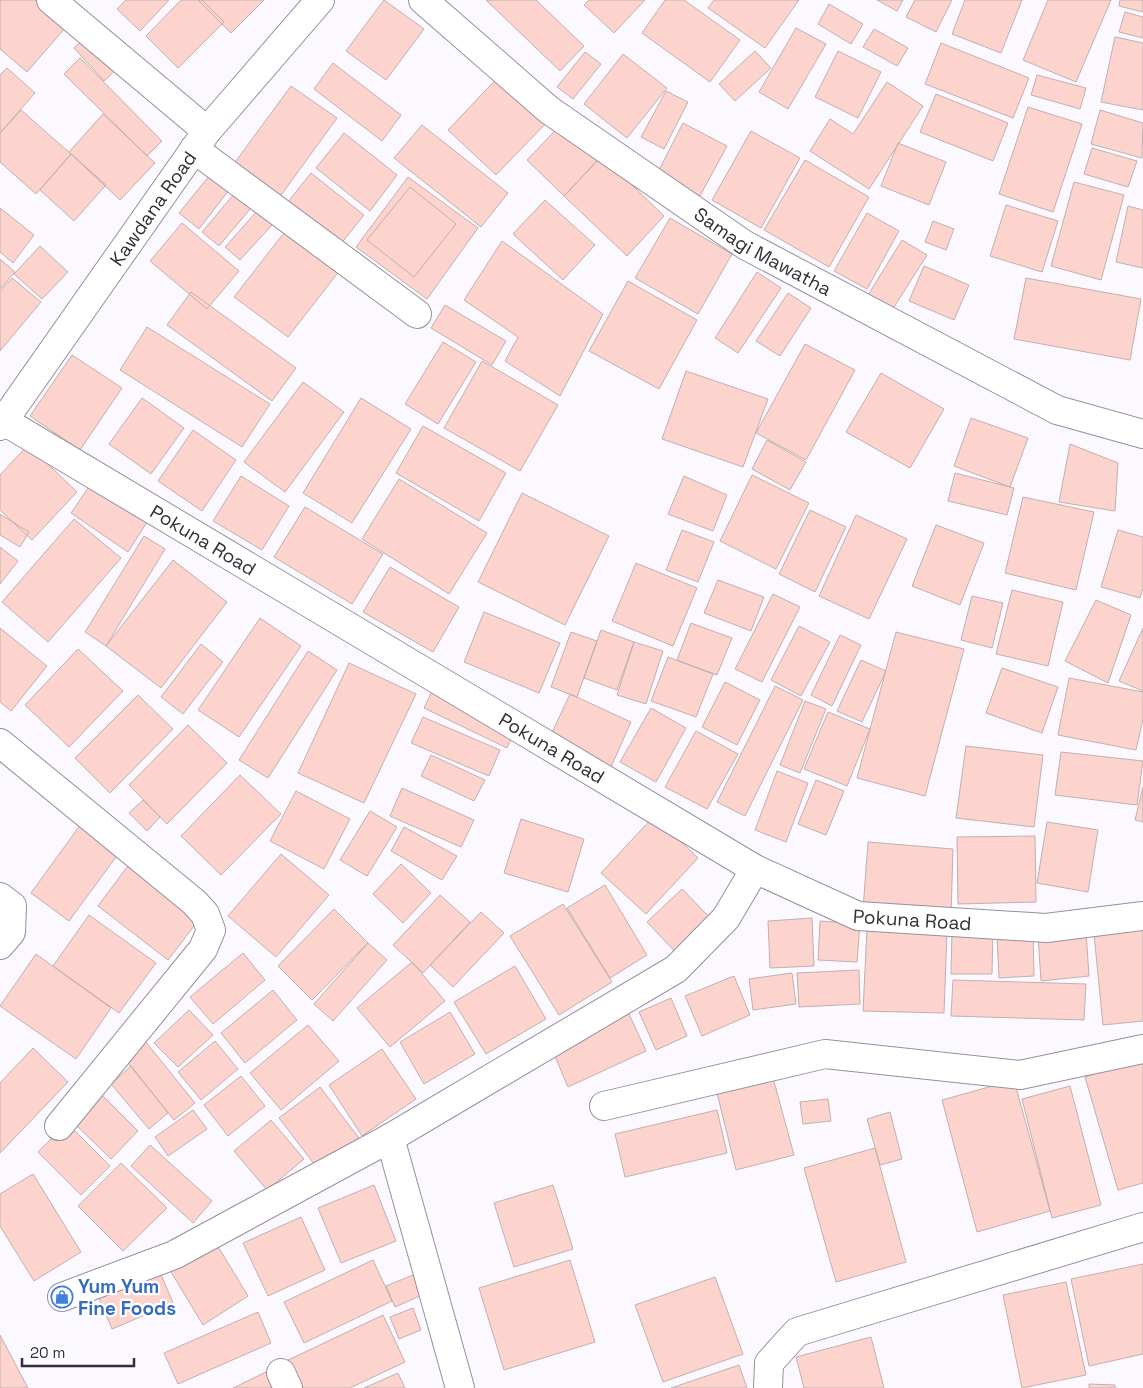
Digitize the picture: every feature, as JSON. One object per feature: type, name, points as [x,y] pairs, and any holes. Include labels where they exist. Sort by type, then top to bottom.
[{"type":"street","points":[[51,0],[201,140],[417,314]]},
{"type":"street","name":"Kawdana Road","points":[[2,424],[201,140],[320,0]]},
{"type":"street","name":"Samagi Mawatha","points":[[423,0],[548,110],[745,245],[1057,410],[1143,434]]},
{"type":"street","name":"Pokuna Road","points":[[2,424],[755,869],[858,916],[1046,928],[1143,916]]},
{"type":"street","points":[[0,742],[194,902],[205,914],[211,930],[203,949],[59,1126]]},
{"type":"street","points":[[62,1297],[174,1256],[390,1138],[676,969],[726,918],[755,869]]},
{"type":"street","points":[[0,897],[12,906],[11,932],[0,945]]},
{"type":"street","points":[[604,1106],[825,1054],[1020,1075],[1143,1049]]},
{"type":"street","points":[[390,1138],[460,1388]]},
{"type":"street","points":[[768,1388],[769,1363],[797,1332],[1143,1227]]},
{"type":"building","points":[[0,0],[35,0],[66,27],[27,72],[0,49]]},
{"type":"building","points":[[126,0],[169,0],[140,31],[117,9]]},
{"type":"building","points":[[181,0],[202,0],[224,22],[178,68],[146,36]]},
{"type":"building","points":[[198,0],[264,0],[231,33]]},
{"type":"building","points":[[384,0],[424,29],[386,80],[346,51]]},
{"type":"building","points":[[486,0],[536,0],[584,46],[560,71]]},
{"type":"building","points":[[589,0],[645,0],[614,33],[584,5]]},
{"type":"building","points":[[665,0],[684,0],[740,40],[710,82],[642,33]]},
{"type":"building","points":[[714,0],[799,0],[765,48],[708,8]]},
{"type":"building","points":[[877,0],[903,0],[897,11]]},
{"type":"building","points":[[915,0],[952,0],[936,32],[906,17]]},
{"type":"building","points":[[965,0],[1022,0],[1001,53],[952,34]]},
{"type":"building","points":[[1048,0],[1111,0],[1076,82],[1023,60]]},
{"type":"building","points":[[1120,0],[1143,0],[1143,12],[1119,6]]},
{"type":"building","points":[[829,4],[863,24],[851,44],[818,24]]},
{"type":"building","points":[[1125,12],[1143,17],[1143,38],[1119,32]]},
{"type":"building","points":[[796,28],[826,44],[788,109],[759,92]]},
{"type":"building","points":[[874,29],[908,48],[897,66],[863,47]]},
{"type":"building","points":[[90,34],[120,66],[104,81],[74,48]]},
{"type":"building","points":[[1115,37],[1143,43],[1143,110],[1101,102]]},
{"type":"building","points":[[941,43],[1029,78],[1013,118],[925,84]]},
{"type":"building","points":[[755,51],[771,68],[735,101],[719,84]]},
{"type":"building","points":[[838,51],[881,72],[858,118],[815,97]]},
{"type":"building","points":[[585,52],[601,64],[573,99],[557,87]]},
{"type":"building","points":[[623,54],[667,88],[627,138],[584,104]]},
{"type":"building","points":[[80,58],[162,141],[147,156],[64,74]]},
{"type":"building","points":[[333,63],[401,115],[382,141],[314,89]]},
{"type":"building","points":[[7,68],[35,93],[0,133],[0,75]]},
{"type":"building","points":[[502,73],[550,119],[496,175],[448,130]]},
{"type":"building","points":[[1037,75],[1086,88],[1080,109],[1031,95]]},
{"type":"building","points":[[887,82],[923,106],[869,189],[810,151],[830,119],[853,134]]},
{"type":"building","points":[[291,86],[337,118],[279,198],[233,165]]},
{"type":"building","points":[[666,91],[688,102],[664,149],[641,137]]},
{"type":"building","points":[[936,94],[1008,123],[993,161],[920,132]]},
{"type":"building","points":[[1028,107],[1082,124],[1053,212],[999,194]]},
{"type":"building","points":[[21,110],[71,154],[36,194],[0,162],[0,133]]},
{"type":"building","points":[[1100,110],[1143,123],[1142,158],[1091,144]]},
{"type":"building","points":[[103,114],[155,163],[120,200],[69,152]]},
{"type":"building","points":[[570,115],[607,150],[564,196],[527,160]]},
{"type":"building","points":[[683,123],[727,146],[700,196],[657,174]]},
{"type":"building","points":[[422,125],[508,193],[481,227],[394,158]]},
{"type":"building","points":[[751,131],[800,158],[761,228],[712,200]]},
{"type":"building","points":[[344,133],[397,175],[370,211],[316,168]]},
{"type":"building","points":[[898,143],[946,162],[929,205],[881,186]]},
{"type":"building","points":[[1092,148],[1137,161],[1128,187],[1084,174]]},
{"type":"building","points":[[71,154],[106,185],[74,221],[40,190]]},
{"type":"building","points":[[602,156],[664,216],[627,256],[564,196]]},
{"type":"building","points":[[805,160],[869,197],[829,267],[764,230]]},
{"type":"building","points":[[311,173],[364,215],[340,245],[288,202]]},
{"type":"building","points":[[210,175],[229,190],[199,229],[179,213]]},
{"type":"building","points":[[408,177],[478,228],[427,299],[356,247]]},
{"type":"building","points":[[1074,182],[1124,195],[1101,280],[1051,266]]},
{"type":"building","points":[[410,187],[456,224],[414,277],[367,240]]},
{"type":"building","points":[[234,194],[251,208],[219,246],[202,232]]},
{"type":"building","points":[[545,200],[595,245],[563,280],[513,234]]},
{"type":"building","points":[[1006,205],[1058,221],[1042,272],[990,256]]},
{"type":"building","points":[[1128,206],[1143,210],[1143,268],[1116,262]]},
{"type":"building","points":[[0,208],[34,235],[13,263],[0,252]]},
{"type":"building","points":[[258,210],[273,224],[240,260],[225,247]]},
{"type":"building","points":[[867,213],[899,231],[867,289],[834,271]]},
{"type":"building","points":[[670,218],[732,254],[698,314],[635,278]]},
{"type":"building","points":[[933,221],[954,229],[946,250],[925,242]]},
{"type":"building","points":[[182,223],[239,271],[207,309],[150,261]]},
{"type":"building","points":[[287,229],[340,270],[288,337],[234,297]]},
{"type":"building","points":[[902,240],[927,255],[889,315],[865,300]]},
{"type":"building","points":[[502,241],[603,314],[560,396],[505,361],[518,337],[464,300]]},
{"type":"building","points":[[40,246],[68,272],[42,299],[14,274]]},
{"type":"building","points":[[0,259],[15,272],[0,289]]},
{"type":"building","points":[[924,266],[969,285],[954,320],[909,301]]},
{"type":"building","points":[[757,272],[781,288],[738,353],[715,338]]},
{"type":"building","points":[[12,278],[41,302],[0,351],[0,291]]},
{"type":"building","points":[[1026,278],[1141,299],[1130,360],[1014,339]]},
{"type":"building","points":[[628,281],[697,320],[659,389],[589,351]]},
{"type":"building","points":[[191,292],[296,368],[272,401],[167,325]]},
{"type":"building","points":[[788,293],[811,308],[780,356],[756,341]]},
{"type":"building","points":[[445,305],[506,341],[492,365],[431,328]]},
{"type":"building","points":[[147,327],[270,404],[242,447],[120,370]]},
{"type":"building","points":[[443,342],[476,362],[438,424],[405,404]]},
{"type":"building","points":[[805,344],[855,370],[806,460],[756,433]]},
{"type":"building","points":[[72,355],[122,388],[80,450],[30,416]]},
{"type":"building","points":[[482,361],[558,405],[520,471],[444,428]]},
{"type":"building","points":[[686,371],[768,399],[743,467],[662,439]]},
{"type":"building","points":[[881,373],[944,409],[910,468],[846,432]]},
{"type":"building","points":[[303,382],[344,412],[285,492],[244,462]]},
{"type":"building","points":[[142,398],[184,428],[151,474],[109,444]]},
{"type":"building","points":[[361,398],[411,429],[352,523],[303,493]]},
{"type":"building","points":[[971,418],[1028,438],[1010,487],[954,466]]},
{"type":"building","points":[[423,426],[506,473],[479,521],[396,473]]},
{"type":"building","points":[[193,430],[236,460],[202,511],[158,481]]},
{"type":"building","points":[[767,440],[806,462],[790,490],[752,469]]},
{"type":"building","points":[[1070,444],[1118,463],[1115,511],[1059,502]]},
{"type":"building","points":[[28,445],[77,492],[32,540],[0,510],[0,475]]},
{"type":"building","points":[[955,473],[1014,488],[1007,515],[948,501]]},
{"type":"building","points":[[752,475],[809,503],[776,569],[720,541]]},
{"type":"building","points":[[241,476],[289,506],[262,550],[213,521]]},
{"type":"building","points":[[684,476],[727,495],[713,531],[668,514]]},
{"type":"building","points":[[399,479],[487,533],[449,594],[362,539]]},
{"type":"building","points":[[93,481],[149,519],[128,552],[71,513]]},
{"type":"building","points":[[522,493],[609,536],[565,625],[478,582]]},
{"type":"building","points":[[1023,497],[1094,512],[1076,590],[1005,573]]},
{"type":"building","points":[[305,507],[383,554],[352,604],[274,557]]},
{"type":"building","points":[[810,510],[846,527],[815,592],[779,574]]},
{"type":"building","points":[[0,514],[29,532],[20,547],[0,535]]},
{"type":"building","points":[[856,515],[907,539],[869,619],[819,596]]},
{"type":"building","points":[[74,519],[121,558],[48,642],[2,602]]},
{"type":"building","points":[[936,525],[984,543],[960,605],[912,586]]},
{"type":"building","points":[[682,530],[714,542],[698,582],[666,570]]},
{"type":"building","points":[[1118,530],[1143,537],[1143,588],[1140,598],[1101,587]]},
{"type":"building","points":[[144,536],[165,549],[106,646],[85,632]]},
{"type":"building","points":[[0,547],[18,561],[0,584]]},
{"type":"building","points":[[173,560],[227,602],[161,688],[106,646]]},
{"type":"building","points":[[636,563],[697,588],[673,646],[612,621]]},
{"type":"building","points":[[390,567],[459,607],[433,652],[363,612]]},
{"type":"building","points":[[718,580],[764,597],[751,631],[704,613]]},
{"type":"building","points":[[1012,590],[1063,602],[1048,666],[996,654]]},
{"type":"building","points":[[773,594],[800,607],[762,682],[735,669]]},
{"type":"building","points":[[972,596],[1003,603],[992,648],[961,640]]},
{"type":"building","points":[[1096,600],[1131,615],[1108,683],[1065,661]]},
{"type":"building","points":[[484,612],[560,643],[539,693],[464,662]]},
{"type":"building","points":[[260,618],[301,646],[239,737],[198,710]]},
{"type":"building","points":[[691,623],[732,638],[717,675],[677,660]]},
{"type":"building","points":[[799,626],[830,642],[801,696],[771,680]]},
{"type":"building","points":[[0,628],[47,666],[11,711],[0,702]]},
{"type":"building","points":[[1143,628],[1143,691],[1119,681]]},
{"type":"building","points":[[601,630],[634,642],[617,690],[584,678]]},
{"type":"building","points":[[571,632],[597,641],[577,697],[551,687]]},
{"type":"building","points":[[896,632],[964,649],[925,796],[857,778]]},
{"type":"building","points":[[840,635],[861,645],[832,706],[811,695]]},
{"type":"building","points":[[634,642],[663,651],[646,704],[617,695]]},
{"type":"building","points":[[201,644],[223,662],[183,714],[161,697]]},
{"type":"building","points":[[78,649],[123,691],[69,747],[25,705]]},
{"type":"building","points":[[308,651],[337,670],[268,778],[239,760]]},
{"type":"building","points":[[668,657],[713,674],[696,717],[651,701]]},
{"type":"building","points":[[861,660],[886,671],[862,722],[837,711]]},
{"type":"building","points":[[349,663],[416,694],[364,803],[298,773]]},
{"type":"building","points":[[1002,668],[1058,687],[1042,733],[986,713]]},
{"type":"building","points":[[1069,678],[1143,692],[1143,719],[1136,750],[1058,735]]},
{"type":"building","points":[[725,682],[760,700],[737,745],[702,727]]},
{"type":"building","points":[[775,686],[803,700],[745,816],[717,802]]},
{"type":"building","points":[[432,691],[515,730],[507,748],[424,708]]},
{"type":"building","points":[[570,694],[631,722],[611,767],[549,739]]},
{"type":"building","points":[[138,695],[173,729],[110,793],[75,758]]},
{"type":"building","points":[[805,701],[826,709],[800,773],[780,765]]},
{"type":"building","points":[[651,708],[686,728],[656,782],[620,762]]},
{"type":"building","points":[[828,712],[870,729],[847,786],[804,769]]},
{"type":"building","points":[[423,717],[500,750],[489,776],[411,743]]},
{"type":"building","points":[[188,725],[227,763],[167,824],[129,785]]},
{"type":"building","points":[[696,731],[738,754],[707,809],[665,787]]},
{"type":"building","points":[[966,746],[1043,755],[1034,827],[956,818]]},
{"type":"building","points":[[1061,752],[1143,761],[1137,805],[1055,795]]},
{"type":"building","points":[[431,755],[485,780],[474,801],[421,776]]},
{"type":"building","points":[[777,771],[808,783],[786,842],[755,830]]},
{"type":"building","points":[[240,775],[281,814],[221,875],[181,836]]},
{"type":"building","points":[[816,780],[844,791],[826,835],[798,824]]},
{"type":"building","points":[[1143,787],[1143,822],[1135,820]]},
{"type":"building","points":[[402,788],[474,820],[461,847],[390,816]]},
{"type":"building","points":[[296,791],[350,819],[324,869],[270,841]]},
{"type":"building","points":[[143,800],[160,817],[147,831],[129,813]]},
{"type":"building","points":[[370,811],[397,827],[367,876],[340,860]]},
{"type":"building","points":[[89,813],[127,842],[69,921],[31,893]]},
{"type":"building","points":[[654,816],[698,858],[646,914],[601,873]]},
{"type":"building","points":[[521,819],[584,839],[568,892],[504,873]]},
{"type":"building","points":[[1047,822],[1098,830],[1088,892],[1037,883]]},
{"type":"building","points":[[404,827],[457,856],[442,880],[391,851]]},
{"type":"building","points":[[1035,836],[1036,902],[958,904],[957,837]]},
{"type":"building","points":[[868,842],[953,849],[951,916],[863,910]]},
{"type":"building","points":[[281,854],[329,895],[276,957],[228,916]]},
{"type":"building","points":[[130,863],[201,917],[168,960],[98,906]]},
{"type":"building","points":[[401,864],[431,893],[403,923],[373,894]]},
{"type":"building","points":[[605,885],[647,955],[610,978],[567,908]]},
{"type":"building","points":[[682,889],[716,924],[681,958],[647,922]]},
{"type":"building","points":[[440,895],[470,922],[423,973],[393,945]]},
{"type":"building","points":[[563,904],[612,982],[559,1015],[510,936]]},
{"type":"building","points":[[334,909],[368,943],[312,1000],[278,966]]},
{"type":"building","points":[[481,912],[504,933],[453,987],[430,965]]},
{"type":"building","points":[[89,915],[156,963],[119,1013],[53,966]]},
{"type":"building","points":[[812,918],[814,966],[770,968],[768,921]]},
{"type":"building","points":[[820,921],[860,924],[857,962],[818,960]]},
{"type":"building","points":[[867,929],[947,932],[944,1013],[863,1011]]},
{"type":"building","points":[[1143,929],[1143,1021],[1103,1025],[1094,934]]},
{"type":"building","points":[[952,931],[993,932],[992,974],[951,974]]},
{"type":"building","points":[[1086,932],[1089,976],[1041,981],[1038,936]]},
{"type":"building","points":[[1033,933],[1034,976],[999,978],[997,935]]},
{"type":"building","points":[[368,943],[387,960],[333,1021],[314,1004]]},
{"type":"building","points":[[243,953],[265,980],[213,1024],[190,997]]},
{"type":"building","points":[[36,954],[111,1008],[76,1059],[0,1006]]},
{"type":"building","points":[[412,962],[445,1001],[390,1047],[357,1008]]},
{"type":"building","points":[[515,966],[546,1019],[486,1054],[454,1002]]},
{"type":"building","points":[[859,970],[860,1004],[799,1007],[797,973]]},
{"type":"building","points":[[792,973],[796,1004],[753,1010],[749,979]]},
{"type":"building","points":[[734,976],[750,1015],[702,1036],[685,996]]},
{"type":"building","points":[[953,980],[1086,984],[1084,1020],[951,1016]]},
{"type":"building","points":[[273,990],[297,1020],[245,1063],[221,1033]]},
{"type":"building","points":[[671,998],[687,1036],[656,1050],[639,1012]]},
{"type":"building","points":[[189,1010],[213,1035],[178,1067],[154,1043]]},
{"type":"building","points":[[450,1012],[475,1054],[424,1084],[400,1042]]},
{"type":"building","points":[[629,1014],[646,1051],[568,1087],[552,1049]]},
{"type":"building","points":[[308,1025],[339,1061],[281,1110],[250,1073]]},
{"type":"building","points":[[145,1041],[195,1103],[174,1120],[124,1058]]},
{"type":"building","points":[[215,1041],[238,1069],[201,1100],[178,1072]]},
{"type":"building","points":[[33,1048],[68,1082],[0,1153],[0,1083]]},
{"type":"building","points":[[382,1049],[416,1099],[362,1136],[329,1085]]},
{"type":"building","points":[[1143,1059],[1143,1183],[1118,1190],[1085,1077]]},
{"type":"building","points":[[131,1066],[168,1113],[149,1129],[111,1084]]},
{"type":"building","points":[[772,1074],[794,1155],[736,1170],[716,1089]]},
{"type":"building","points":[[241,1076],[265,1106],[228,1136],[204,1105]]},
{"type":"building","points":[[1014,1080],[1050,1211],[977,1232],[942,1100]]},
{"type":"building","points":[[1070,1086],[1101,1205],[1052,1218],[1022,1099]]},
{"type":"building","points":[[320,1087],[359,1138],[318,1169],[279,1118]]},
{"type":"building","points":[[100,1093],[138,1131],[111,1159],[73,1122]]},
{"type":"building","points":[[828,1099],[831,1121],[803,1124],[800,1102]]},
{"type":"building","points":[[193,1110],[207,1129],[168,1156],[155,1137]]},
{"type":"building","points":[[717,1110],[727,1153],[625,1177],[615,1134]]},
{"type":"building","points":[[890,1112],[902,1159],[880,1165],[867,1119]]},
{"type":"building","points":[[271,1120],[304,1159],[267,1190],[234,1151]]},
{"type":"building","points":[[67,1123],[110,1166],[81,1195],[38,1152]]},
{"type":"building","points":[[150,1145],[212,1201],[193,1223],[131,1166]]},
{"type":"building","points":[[875,1148],[906,1262],[836,1282],[804,1168]]},
{"type":"building","points":[[121,1163],[167,1208],[123,1251],[78,1206]]},
{"type":"building","points":[[33,1174],[81,1252],[34,1281],[0,1226],[0,1194]]},
{"type":"building","points":[[374,1185],[396,1241],[341,1263],[318,1208]]},
{"type":"building","points":[[553,1185],[573,1249],[514,1267],[494,1203]]},
{"type":"building","points":[[301,1217],[325,1270],[268,1296],[243,1243]]},
{"type":"building","points":[[214,1240],[248,1296],[203,1325],[168,1267]]},
{"type":"building","points":[[373,1260],[392,1301],[304,1343],[284,1302]]},
{"type":"building","points":[[570,1260],[595,1342],[504,1370],[479,1288]]},
{"type":"building","points":[[1143,1264],[1143,1354],[1089,1366],[1071,1279]]},
{"type":"building","points":[[160,1272],[173,1303],[112,1329],[99,1298]]},
{"type":"building","points":[[413,1275],[422,1295],[395,1307],[386,1286]]},
{"type":"building","points":[[715,1277],[743,1354],[663,1382],[635,1305]]},
{"type":"building","points":[[1066,1282],[1086,1375],[1022,1388],[1003,1295]]},
{"type":"building","points":[[413,1308],[421,1330],[399,1339],[390,1317]]},
{"type":"building","points":[[258,1312],[271,1343],[178,1384],[164,1353]]},
{"type":"building","points":[[383,1315],[405,1362],[350,1388],[299,1388],[286,1361]]},
{"type":"building","points":[[0,1335],[28,1388],[0,1388]]},
{"type":"building","points":[[871,1337],[884,1388],[804,1388],[796,1357]]},
{"type":"building","points":[[739,1365],[747,1388],[671,1388]]},
{"type":"building","points":[[268,1371],[276,1388],[233,1388]]},
{"type":"building","points":[[398,1373],[405,1388],[364,1388]]},
{"type":"building","points":[[1089,1384],[1115,1385],[1115,1388],[1089,1388]]},
{"type":"place","name":"Yum Yum Fine Foods","points":[[62,1297]]}]
